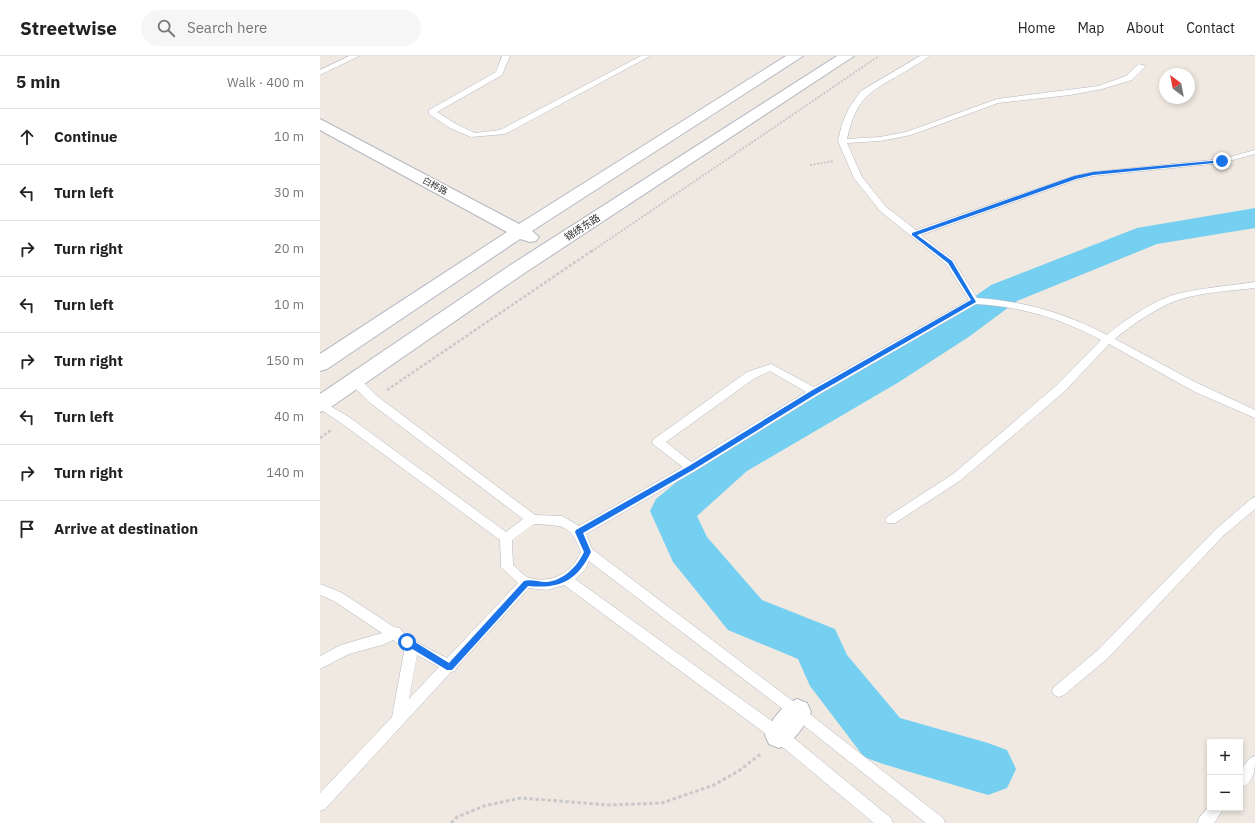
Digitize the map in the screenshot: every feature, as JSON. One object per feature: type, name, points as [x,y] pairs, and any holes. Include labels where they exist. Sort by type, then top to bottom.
[{"type":"main road","points":[[320,364],[520,231],[796,56]]},
{"type":"main road","name":"锦绣东路","points":[[320,404],[550,248],[847,56]]},
{"type":"main road","name":"白桦路","points":[[320,124],[550,248]]},
{"type":"main road","points":[[779,735],[797,712]]},
{"type":"lane","points":[[320,73],[355,56]]},
{"type":"lane","points":[[506,56],[499,73],[432,112],[453,126],[474,135],[502,132],[646,56]]},
{"type":"lane","points":[[925,56],[864,93],[853,108],[846,124],[842,141],[858,178],[883,209],[950,262],[974,301]]},
{"type":"lane","points":[[842,141],[866,141],[919,131],[976,107],[997,102],[1042,95],[1079,93],[1097,89],[1130,78],[1142,66]]},
{"type":"lane","points":[[914,234],[1074,178],[1101,173],[1222,161],[1255,152]]},
{"type":"lane","points":[[892,520],[958,477],[1061,388],[1108,339],[1127,323],[1174,298],[1200,292],[1255,285]]},
{"type":"lane","points":[[579,532],[691,468],[814,392],[974,301],[1004,302],[1033,307],[1055,314],[1108,339],[1191,385],[1255,414]]},
{"type":"lane","points":[[691,468],[658,442],[751,376],[772,367],[814,392]]},
{"type":"lane","points":[[354,380],[373,399],[532,519],[562,521],[579,532],[587,552],[797,712],[938,823]]},
{"type":"lane","points":[[320,404],[345,420],[506,538]]},
{"type":"lane","points":[[1059,691],[1103,654],[1219,533],[1255,502]]},
{"type":"lane","points":[[506,538],[532,519]]},
{"type":"lane","points":[[506,538],[507,567],[526,583],[547,585],[566,579],[581,566],[587,552]]},
{"type":"lane","points":[[566,579],[779,735],[886,823]]},
{"type":"lane","points":[[320,804],[450,667],[526,583]]},
{"type":"lane","points":[[320,589],[338,597],[395,632],[407,642],[450,667]]},
{"type":"lane","points":[[320,663],[346,649],[382,639],[395,632]]},
{"type":"lane","points":[[398,722],[411,652],[407,642]]},
{"type":"lane","points":[[1243,777],[1255,763]]},
{"type":"lane","points":[[1204,823],[1214,811]]},
{"type":"path","points":[[373,399],[879,56]]},
{"type":"path","points":[[810,165],[850,160]]},
{"type":"path","points":[[320,438],[345,420]]},
{"type":"path","points":[[451,823],[457,817],[484,806],[521,798],[609,805],[662,803],[714,785],[740,770],[764,752],[779,735]]},
{"type":"waterway","points":[[988,769],[883,739],[828,670],[817,644],[745,615],[689,549],[672,511],[732,460],[885,372],[957,327],[1004,293],[1149,235],[1255,218]]},
{"type":"route","points":[[407,642],[450,667],[526,583],[547,585],[566,579],[581,566],[587,552],[579,532],[691,468],[814,392],[974,301],[950,262],[914,234],[1074,178],[1132,169],[1222,161]]}]
